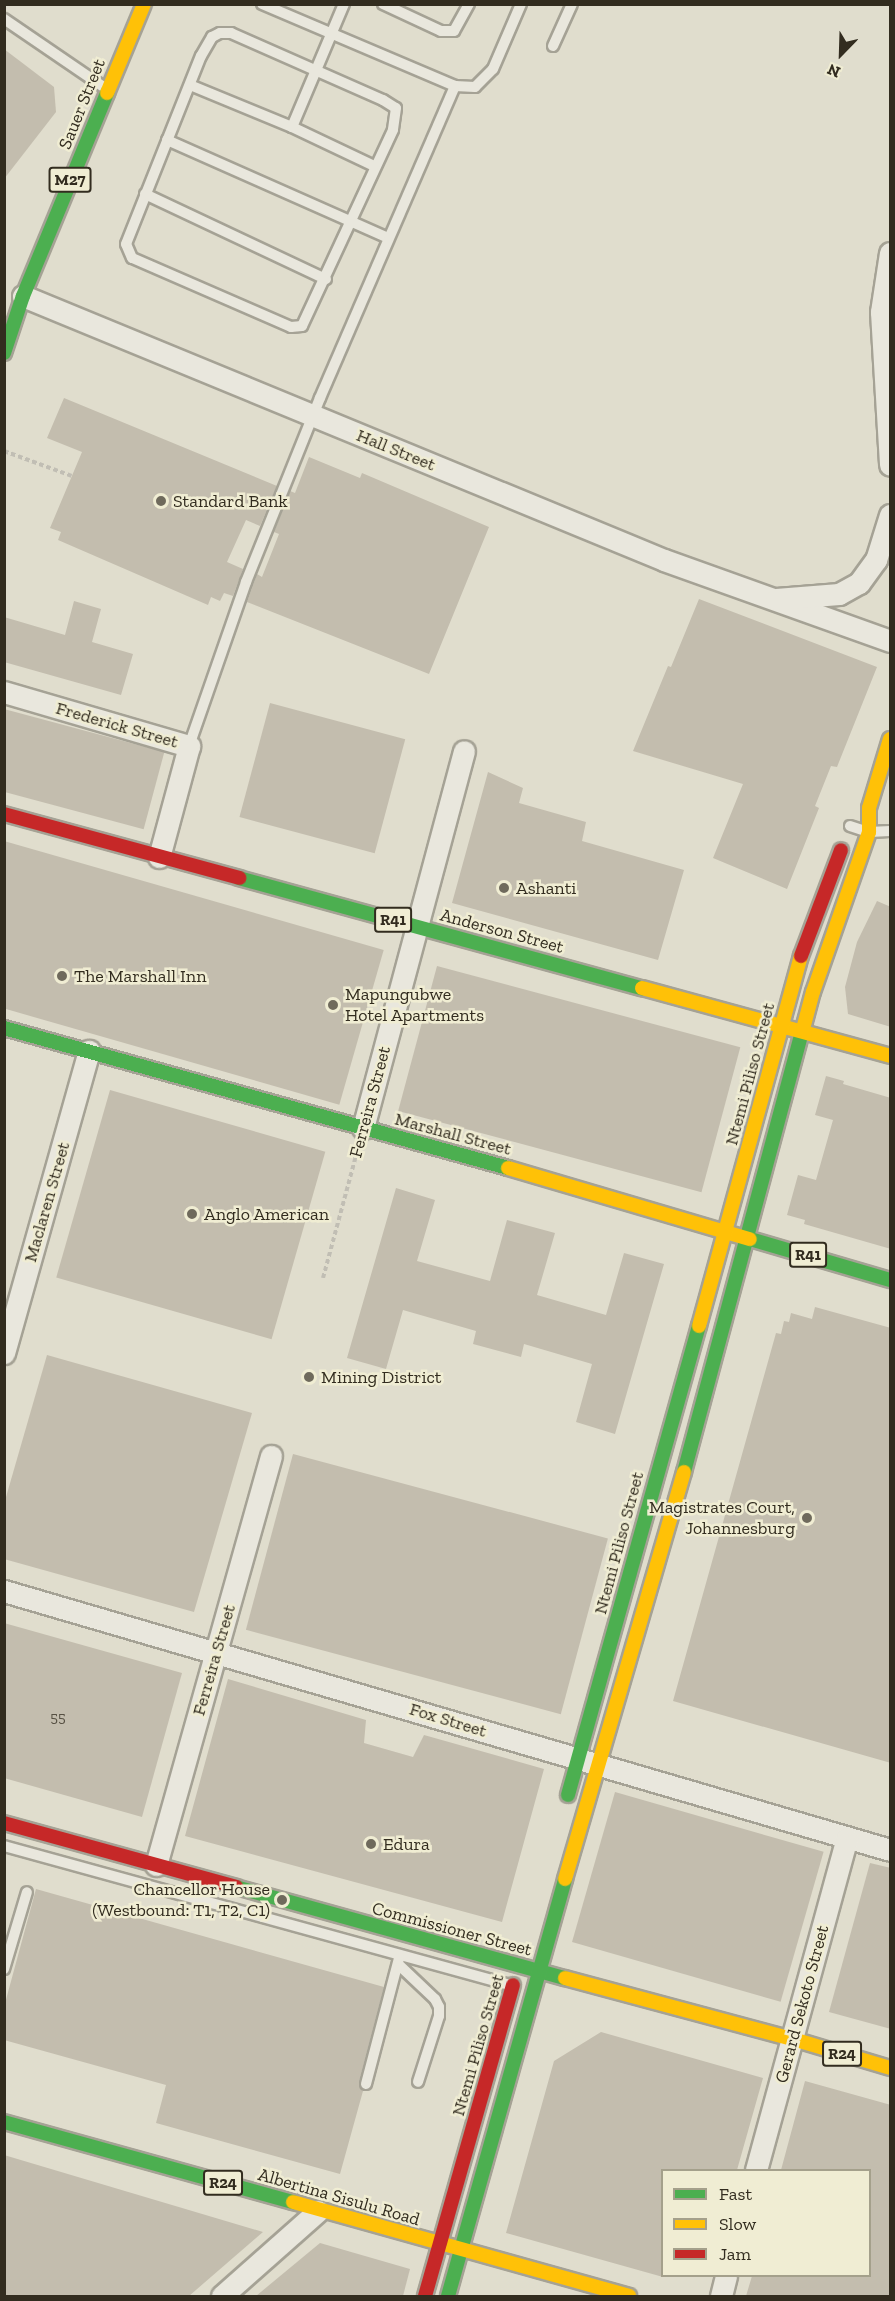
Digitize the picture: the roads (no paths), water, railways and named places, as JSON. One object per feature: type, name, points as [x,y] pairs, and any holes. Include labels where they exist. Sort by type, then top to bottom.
[{"type":"main road","name":"Sauer Street","points":[[4,353],[23,296],[144,4]]},
{"type":"main road","name":"Ntemi Piliso Street","points":[[565,1806],[589,1762],[679,1489],[803,1030],[834,927],[869,832],[869,808],[891,739]]},
{"type":"main road","name":"Ntemi Piliso Street","points":[[448,2296],[533,1990],[725,1231],[806,940],[850,826],[869,808]]},
{"type":"main road","name":"Anderson Street","points":[[4,813],[782,1025]]},
{"type":"main road","name":"R41","points":[[782,1025],[891,1056]]},
{"type":"main road","name":"Marshall Street","points":[[4,1028],[363,1128],[891,1280]]},
{"type":"main road","name":"Commissioner Street","points":[[4,1823],[520,1961],[538,1971],[793,2039],[891,2068]]},
{"type":"main road","name":"Ntemi Piliso Street","points":[[425,2296],[520,1961]]},
{"type":"main road","name":"Albertina Sisulu Road","points":[[4,2122],[629,2296]]},
{"type":"street","points":[[891,253],[881,312],[891,465]]},
{"type":"street","name":"Hall Street","points":[[23,296],[664,560],[770,600],[891,641]]},
{"type":"street","name":"Hall Street","points":[[770,600],[839,594],[859,584],[876,560],[891,515]]},
{"type":"street","name":"Frederick Street","points":[[4,692],[189,746],[159,857]]},
{"type":"street","name":"Ferreira Street","points":[[363,1128],[464,751]]},
{"type":"street","name":"Maclaren Street","points":[[4,1353],[10,1312],[89,1051]]},
{"type":"street","name":"Ferreira Street","points":[[156,1865],[270,1456]]},
{"type":"street","name":"Fox Street","points":[[4,1591],[217,1651],[891,1850]]},
{"type":"street","name":"Gerard Sekoto Street","points":[[756,2169],[847,1838]]},
{"type":"street","points":[[222,2296],[318,2211]]},
{"type":"street","points":[[721,2296],[726,2277]]},
{"type":"lane","points":[[261,4],[455,86],[476,87],[486,79],[498,60],[521,4]]},
{"type":"lane","points":[[292,127],[318,71],[344,4]]},
{"type":"lane","points":[[383,4],[441,32],[454,31],[469,4]]},
{"type":"lane","points":[[553,46],[572,4]]},
{"type":"lane","points":[[4,19],[107,90]]},
{"type":"lane","points":[[220,33],[231,33],[318,71],[396,108],[393,130],[374,166],[326,279],[302,326],[291,327],[132,258],[126,244],[189,85],[206,45],[212,37],[220,33]]},
{"type":"lane","points":[[189,85],[292,127],[374,166]]},
{"type":"lane","points":[[189,746],[246,582],[388,238],[455,86]]},
{"type":"lane","points":[[167,140],[388,238]]},
{"type":"lane","points":[[145,194],[326,279]]},
{"type":"lane","points":[[850,826],[869,832],[891,831]]},
{"type":"lane","points":[[4,1846],[399,1960],[533,1990]]},
{"type":"lane","points":[[4,1970],[27,1892]]},
{"type":"lane","points":[[399,1960],[435,1999],[439,2007],[439,2016],[418,2082]]},
{"type":"lane","points":[[366,2084],[399,1960]]},
{"type":"place","name":"Standard Bank","points":[[161,501]]},
{"type":"place","name":"Ashanti","points":[[504,888]]},
{"type":"place","name":"The Marshall Inn","points":[[62,976]]},
{"type":"place","name":"Mapungubwe Hotel Apartments","points":[[333,1005]]},
{"type":"place","name":"Anglo American","points":[[192,1214]]},
{"type":"place","name":"Mining District","points":[[309,1377]]},
{"type":"place","name":"Magistrates Court, Johannesburg","points":[[807,1518]]},
{"type":"place","name":"Edura","points":[[371,1844]]},
{"type":"place","name":"Chancellor House (Westbound: T1, T2, C1)","points":[[282,1900]]}]
